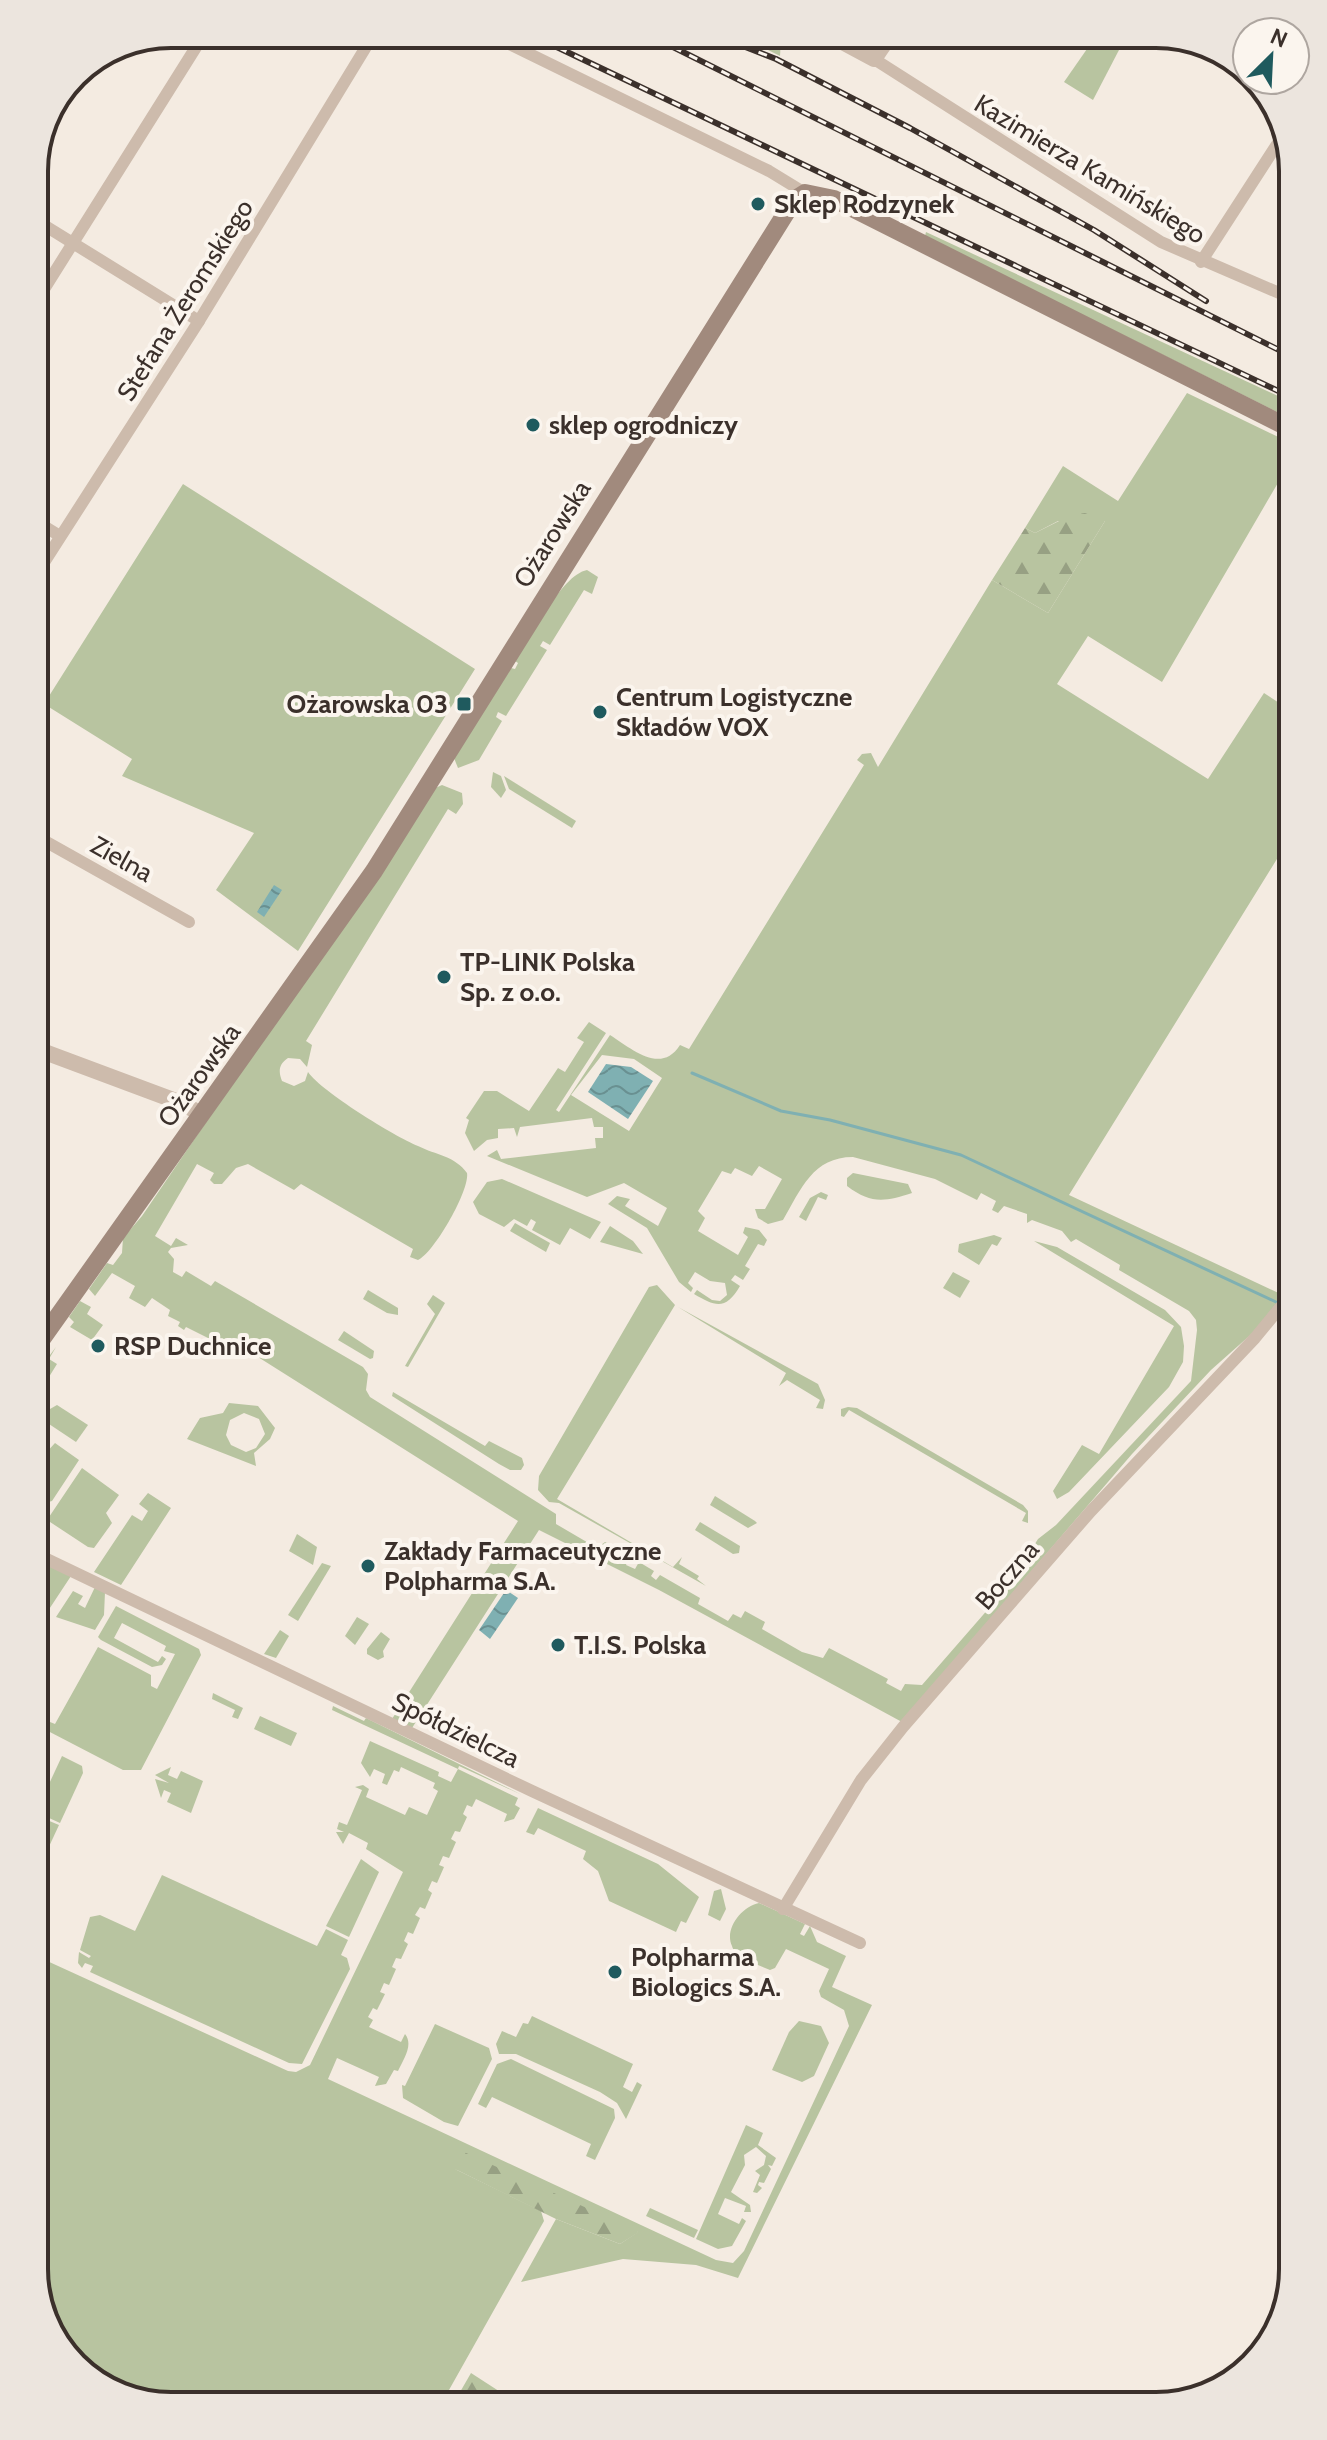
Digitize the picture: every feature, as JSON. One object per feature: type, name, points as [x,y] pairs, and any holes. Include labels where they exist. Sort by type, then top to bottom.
[{"type":"main road","points":[[805,193],[834,199],[1279,423]]},
{"type":"main road","name":"Ożarowska","points":[[48,1330],[374,871],[778,223],[794,200],[805,193]]},
{"type":"street","points":[[48,283],[196,48]]},
{"type":"street","name":"Stefana Żeromskiego","points":[[48,555],[199,321],[365,48]]},
{"type":"street","points":[[517,48],[769,171],[805,193]]},
{"type":"street","points":[[854,48],[874,59],[882,48]]},
{"type":"street","name":"Kazimierza Kamińskiego","points":[[874,59],[1121,218],[1201,262],[1279,293]]},
{"type":"street","points":[[1201,262],[1276,145]]},
{"type":"street","points":[[48,227],[199,321]]},
{"type":"street","points":[[48,529],[60,536]]},
{"type":"street","name":"Zielna","points":[[48,843],[189,922]]},
{"type":"street","points":[[48,1053],[184,1104],[202,1115]]},
{"type":"street","name":"Boczna","points":[[783,1909],[861,1780],[903,1727],[1091,1511],[1279,1309]]},
{"type":"street","name":"Spółdzielcza","points":[[48,1560],[860,1943]]},
{"type":"green space","points":[[764,48],[780,48],[780,56]]},
{"type":"green space","points":[[1088,48],[1119,50],[1093,100],[1064,82]]},
{"type":"green space","points":[[926,232],[1279,396],[1279,413],[925,236]]},
{"type":"green space","points":[[1187,393],[1279,437],[1279,481],[1162,682],[1088,636],[1057,684],[1208,779],[1264,693],[1279,703],[1279,856],[1069,1195],[1279,1293],[1279,1304],[1265,1322],[1211,1370],[1132,1454],[902,1722],[659,1590],[539,1530],[412,1728],[392,1719],[518,1521],[228,1338],[225,1354],[215,1348],[218,1343],[178,1326],[180,1322],[168,1316],[170,1310],[152,1298],[145,1307],[129,1298],[135,1286],[112,1273],[95,1296],[89,1289],[107,1263],[113,1265],[122,1253],[123,1238],[142,1216],[433,789],[442,785],[462,793],[463,804],[456,814],[448,809],[306,1041],[312,1045],[307,1067],[300,1059],[288,1058],[280,1071],[282,1081],[294,1086],[305,1081],[308,1072],[328,1091],[376,1123],[462,1167],[467,1173],[466,1181],[450,1220],[433,1246],[418,1260],[410,1257],[413,1249],[301,1184],[294,1190],[248,1164],[236,1168],[222,1184],[214,1184],[210,1180],[214,1173],[197,1164],[155,1236],[171,1246],[176,1238],[188,1245],[171,1248],[168,1252],[174,1259],[173,1272],[182,1277],[186,1271],[211,1286],[215,1281],[363,1367],[368,1374],[366,1390],[370,1397],[556,1514],[556,1524],[597,1548],[605,1542],[635,1559],[628,1560],[626,1565],[635,1569],[639,1562],[654,1571],[651,1576],[656,1580],[660,1575],[700,1598],[698,1604],[728,1621],[733,1614],[741,1618],[745,1611],[765,1622],[762,1629],[802,1652],[823,1658],[829,1648],[888,1679],[886,1683],[901,1691],[905,1684],[922,1685],[1010,1584],[1038,1539],[1056,1525],[1191,1381],[1197,1330],[1196,1320],[1189,1311],[1119,1270],[1120,1265],[1076,1239],[1071,1242],[1062,1231],[1032,1220],[1027,1223],[1027,1214],[1004,1206],[998,1213],[992,1210],[996,1201],[981,1193],[977,1200],[935,1179],[853,1157],[839,1158],[828,1162],[810,1177],[783,1220],[768,1224],[758,1218],[755,1209],[765,1209],[782,1179],[759,1166],[752,1176],[735,1168],[731,1174],[722,1171],[698,1211],[705,1218],[698,1231],[738,1255],[748,1237],[743,1233],[745,1227],[759,1230],[767,1240],[764,1246],[758,1244],[745,1266],[750,1269],[743,1280],[735,1275],[731,1280],[740,1286],[735,1294],[725,1303],[715,1304],[694,1294],[697,1290],[712,1300],[720,1301],[727,1295],[725,1283],[710,1281],[695,1272],[688,1283],[693,1288],[691,1292],[679,1282],[647,1228],[608,1204],[617,1196],[630,1199],[625,1206],[658,1226],[667,1208],[624,1183],[587,1197],[487,1156],[497,1150],[501,1159],[596,1148],[595,1138],[603,1138],[603,1127],[594,1127],[592,1118],[520,1127],[517,1137],[514,1128],[498,1129],[498,1138],[487,1140],[474,1151],[465,1133],[469,1120],[466,1118],[484,1091],[497,1091],[529,1111],[558,1068],[565,1072],[584,1042],[577,1038],[589,1022],[606,1033],[556,1110],[559,1112],[610,1035],[655,1059],[672,1054],[680,1045],[689,1049],[864,765],[857,760],[862,754],[871,753],[878,767],[992,580],[1048,613],[1105,521],[1058,521],[1035,533],[1025,528],[1063,466],[1118,501]],"holes":[[[602,1055],[634,1059],[662,1078],[629,1131],[571,1095]]]},
{"type":"green space","points":[[183,484],[475,669],[298,951],[216,890],[254,833],[122,776],[132,759],[48,706],[48,698]]},
{"type":"green space","points":[[1085,513],[1105,521],[1048,613],[992,580],[1025,528],[1035,533],[1071,515]]},
{"type":"green space","points":[[587,570],[598,577],[592,594],[584,590],[550,645],[543,641],[540,646],[547,650],[506,716],[498,712],[496,717],[502,721],[479,760],[458,768],[454,758],[511,668],[515,669],[518,663],[515,661],[547,609],[567,583]]},
{"type":"green space","points":[[493,772],[501,776],[506,790],[501,798],[491,787]]},
{"type":"green space","points":[[504,776],[576,821],[572,828],[509,789]]},
{"type":"green space","points":[[853,1173],[908,1184],[912,1193],[878,1200],[863,1196],[847,1186],[847,1178]]},
{"type":"green space","points":[[502,1179],[601,1222],[590,1239],[570,1228],[560,1245],[532,1230],[536,1222],[531,1219],[527,1226],[514,1219],[504,1227],[479,1214],[473,1202],[487,1182]]},
{"type":"green space","points":[[821,1192],[828,1195],[826,1200],[818,1197],[806,1221],[799,1217],[810,1198]]},
{"type":"green space","points":[[515,1223],[550,1243],[546,1252],[510,1231]]},
{"type":"green space","points":[[610,1226],[633,1241],[643,1254],[600,1242]]},
{"type":"green space","points":[[994,1235],[1002,1238],[997,1246],[992,1244],[979,1265],[958,1252],[959,1244]]},
{"type":"green space","points":[[1034,1241],[1057,1247],[1165,1310],[1181,1327],[1184,1346],[1183,1362],[1169,1387],[1069,1492],[1057,1499],[1053,1491],[1082,1445],[1099,1454],[1174,1326]]},
{"type":"green space","points":[[953,1272],[970,1281],[960,1298],[943,1288]]},
{"type":"green space","points":[[657,1285],[675,1305],[557,1499],[673,1567],[682,1557],[679,1564],[699,1576],[697,1579],[706,1586],[559,1503],[549,1502],[538,1490],[539,1476],[649,1287]]},
{"type":"green space","points":[[368,1290],[398,1308],[398,1315],[387,1313],[363,1299]]},
{"type":"green space","points":[[433,1295],[445,1303],[408,1367],[405,1366],[435,1314],[427,1304]]},
{"type":"green space","points":[[80,1301],[91,1307],[87,1314],[103,1325],[92,1340],[70,1327],[74,1322],[69,1317]]},
{"type":"green space","points":[[678,1307],[818,1384],[825,1400],[823,1409],[816,1408],[820,1400],[787,1380],[779,1386],[786,1373]]},
{"type":"green space","points":[[344,1331],[374,1351],[373,1358],[338,1340]]},
{"type":"green space","points":[[56,1347],[49,1359],[57,1364],[48,1379],[48,1358]]},
{"type":"green space","points":[[393,1392],[485,1446],[489,1441],[522,1458],[524,1465],[521,1470],[510,1470],[499,1464],[392,1396]]},
{"type":"green space","points":[[229,1403],[258,1406],[275,1428],[270,1439],[254,1453],[256,1466],[187,1439],[200,1418],[223,1413]],"holes":[[[244,1413],[259,1419],[265,1434],[256,1448],[246,1452],[231,1445],[226,1435],[230,1420]]]},
{"type":"green space","points":[[57,1405],[88,1425],[76,1442],[48,1423],[50,1409]]},
{"type":"green space","points":[[857,1408],[1023,1505],[1028,1511],[1028,1523],[1022,1521],[1026,1513],[849,1410],[844,1417],[841,1416],[841,1409]]},
{"type":"green space","points":[[55,1443],[79,1460],[52,1501],[48,1502],[48,1451]]},
{"type":"green space","points":[[82,1468],[119,1495],[106,1513],[112,1523],[94,1548],[48,1519]]},
{"type":"green space","points":[[148,1493],[171,1508],[121,1585],[94,1572],[132,1515],[142,1521],[148,1511],[139,1504]]},
{"type":"green space","points":[[715,1496],[757,1523],[748,1528],[710,1505]]},
{"type":"green space","points":[[700,1522],[740,1546],[739,1553],[733,1554],[695,1530]]},
{"type":"green space","points":[[297,1534],[317,1547],[313,1565],[289,1551]]},
{"type":"green space","points":[[322,1563],[331,1566],[298,1621],[288,1615]]},
{"type":"green space","points":[[48,1565],[71,1576],[48,1611]]},
{"type":"green space","points":[[95,1587],[105,1592],[104,1615],[95,1630],[56,1617],[73,1591],[83,1596],[78,1604],[85,1608]]},
{"type":"green space","points":[[116,1606],[199,1649],[201,1655],[141,1770],[123,1770],[48,1731],[50,1722],[55,1724],[98,1647],[151,1675],[151,1686],[157,1689],[175,1654],[164,1651],[166,1646],[122,1623],[114,1638],[158,1662],[162,1656],[166,1659],[162,1665],[152,1667],[98,1637]]},
{"type":"green space","points":[[357,1617],[369,1624],[355,1645],[345,1636]]},
{"type":"green space","points":[[280,1630],[289,1636],[276,1658],[264,1654]]},
{"type":"green space","points":[[381,1632],[390,1639],[383,1651],[384,1657],[378,1660],[367,1654],[367,1649]]},
{"type":"green space","points":[[213,1693],[243,1708],[238,1719],[232,1717],[235,1710],[212,1699]]},
{"type":"green space","points":[[333,1706],[364,1721],[366,1718],[522,1795],[459,1766],[458,1769],[332,1710]]},
{"type":"green space","points":[[260,1716],[297,1733],[291,1746],[254,1729]]},
{"type":"green space","points":[[370,1741],[439,1772],[438,1776],[451,1782],[458,1769],[518,1798],[515,1805],[520,1808],[514,1819],[504,1822],[507,1814],[476,1799],[472,1807],[467,1805],[463,1814],[467,1817],[460,1832],[455,1831],[451,1839],[456,1842],[449,1858],[443,1856],[439,1865],[444,1867],[437,1883],[432,1881],[428,1890],[432,1893],[425,1909],[420,1907],[415,1915],[420,1918],[413,1934],[408,1932],[404,1941],[408,1944],[401,1959],[396,1958],[392,1967],[396,1969],[389,1985],[384,1983],[380,1992],[385,1994],[377,2010],[373,2008],[368,2017],[373,2020],[369,2027],[401,2042],[405,2034],[407,2052],[398,2071],[394,2070],[386,2084],[375,2086],[379,2077],[337,2058],[328,2079],[716,2260],[733,2263],[744,2251],[849,2026],[844,2010],[821,1997],[819,1991],[829,1969],[786,1949],[775,1968],[770,1970],[736,1956],[730,1933],[740,1914],[759,1903],[805,1924],[800,1934],[804,1936],[810,1926],[817,1942],[846,1956],[832,1987],[872,2005],[738,2278],[696,2265],[623,2259],[521,2282],[556,2219],[620,2244],[638,2232],[455,2169],[541,2211],[544,2221],[448,2392],[163,2392],[147,2390],[110,2376],[73,2344],[57,2316],[50,2293],[48,1961],[296,2072],[310,2065],[403,1872],[366,1849],[368,1843],[349,1833],[343,1844],[336,1832],[344,1832],[337,1829],[339,1822],[347,1825],[362,1790],[355,1787],[363,1785],[369,1789],[366,1797],[405,1815],[409,1807],[427,1815],[438,1791],[433,1788],[435,1783],[401,1767],[399,1772],[394,1770],[387,1785],[382,1783],[385,1774],[374,1769],[370,1777],[361,1763]]},
{"type":"green space","points":[[62,1756],[82,1766],[83,1773],[60,1823],[48,1818],[48,1786]]},
{"type":"green space","points":[[171,1767],[168,1775],[177,1779],[181,1771],[203,1781],[191,1813],[167,1802],[171,1793],[164,1790],[161,1798],[155,1779],[169,1783],[155,1775]]},
{"type":"green space","points":[[538,1808],[658,1864],[699,1897],[686,1923],[681,1921],[676,1932],[609,1901],[598,1871],[583,1859],[586,1851],[538,1828],[534,1835],[526,1832]]},
{"type":"green space","points":[[48,1820],[59,1825],[48,1849]]},
{"type":"green space","points":[[361,1859],[379,1872],[349,1937],[326,1926]]},
{"type":"green space","points":[[162,1875],[317,1946],[326,1929],[348,1940],[341,1955],[347,1958],[350,1969],[302,2064],[289,2063],[90,1972],[93,1966],[85,1963],[82,1968],[78,1963],[79,1952],[89,1958],[91,1956],[80,1950],[90,1917],[100,1915],[135,1931]]},
{"type":"green space","points":[[721,1889],[726,1909],[720,1921],[708,1915],[714,1891]]},
{"type":"green space","points":[[532,2016],[633,2064],[623,2087],[632,2092],[637,2082],[642,2085],[626,2119],[617,2103],[600,2092],[516,2054],[499,2054],[496,2044],[502,2031],[516,2037],[523,2023],[528,2024]]},
{"type":"green space","points":[[799,2021],[821,2026],[829,2043],[814,2076],[802,2082],[772,2070],[789,2032]]},
{"type":"green space","points":[[435,2024],[489,2048],[492,2059],[458,2126],[444,2122],[403,2098],[402,2085],[405,2086]]},
{"type":"green space","points":[[511,2059],[614,2109],[615,2118],[595,2160],[586,2156],[591,2144],[492,2097],[486,2108],[478,2104],[497,2064]]},
{"type":"green space","points":[[746,2125],[763,2133],[758,2145],[776,2158],[772,2166],[768,2165],[771,2169],[764,2183],[759,2182],[762,2188],[757,2193],[753,2192],[760,2175],[755,2171],[764,2165],[766,2156],[756,2147],[744,2155],[745,2165],[731,2192],[750,2205],[751,2212],[744,2212],[746,2206],[725,2198],[718,2214],[739,2224],[742,2218],[746,2221],[732,2246],[718,2249],[696,2239]]},
{"type":"green space","points":[[464,2152],[639,2232],[620,2244],[556,2219],[455,2169]]},
{"type":"green space","points":[[650,2208],[698,2230],[694,2238],[646,2216]]},
{"type":"green space","points":[[471,2373],[500,2392],[460,2392]]},
{"type":"water","points":[[274,885],[282,890],[264,917],[257,912]]},
{"type":"water","points":[[606,1064],[631,1067],[653,1081],[628,1119],[588,1092]]},
{"type":"water","points":[[506,1590],[518,1598],[490,1639],[479,1630]]},
{"type":"waterway","points":[[692,1073],[781,1111],[830,1120],[961,1155],[1276,1302]]},
{"type":"railway","points":[[559,48],[1279,391]]},
{"type":"railway","points":[[675,48],[1279,350]]},
{"type":"railway","points":[[748,48],[776,59],[910,128],[1094,230],[1206,301]]},
{"type":"place","name":"Sklep Rodzynek","points":[[758,204]]},
{"type":"place","name":"sklep ogrodniczy","points":[[533,425]]},
{"type":"place","name":"Ożarowska 03","points":[[464,704]]},
{"type":"place","name":"Centrum Logistyczne Składów VOX","points":[[600,712]]},
{"type":"place","name":"TP-LINK Polska Sp. z o.o.","points":[[444,977]]},
{"type":"place","name":"RSP Duchnice","points":[[98,1346]]},
{"type":"place","name":"Zakłady Farmaceutyczne Polpharma S.A.","points":[[368,1566]]},
{"type":"place","name":"T.I.S. Polska","points":[[558,1645]]},
{"type":"place","name":"Polpharma Biologics S.A.","points":[[615,1972]]}]
